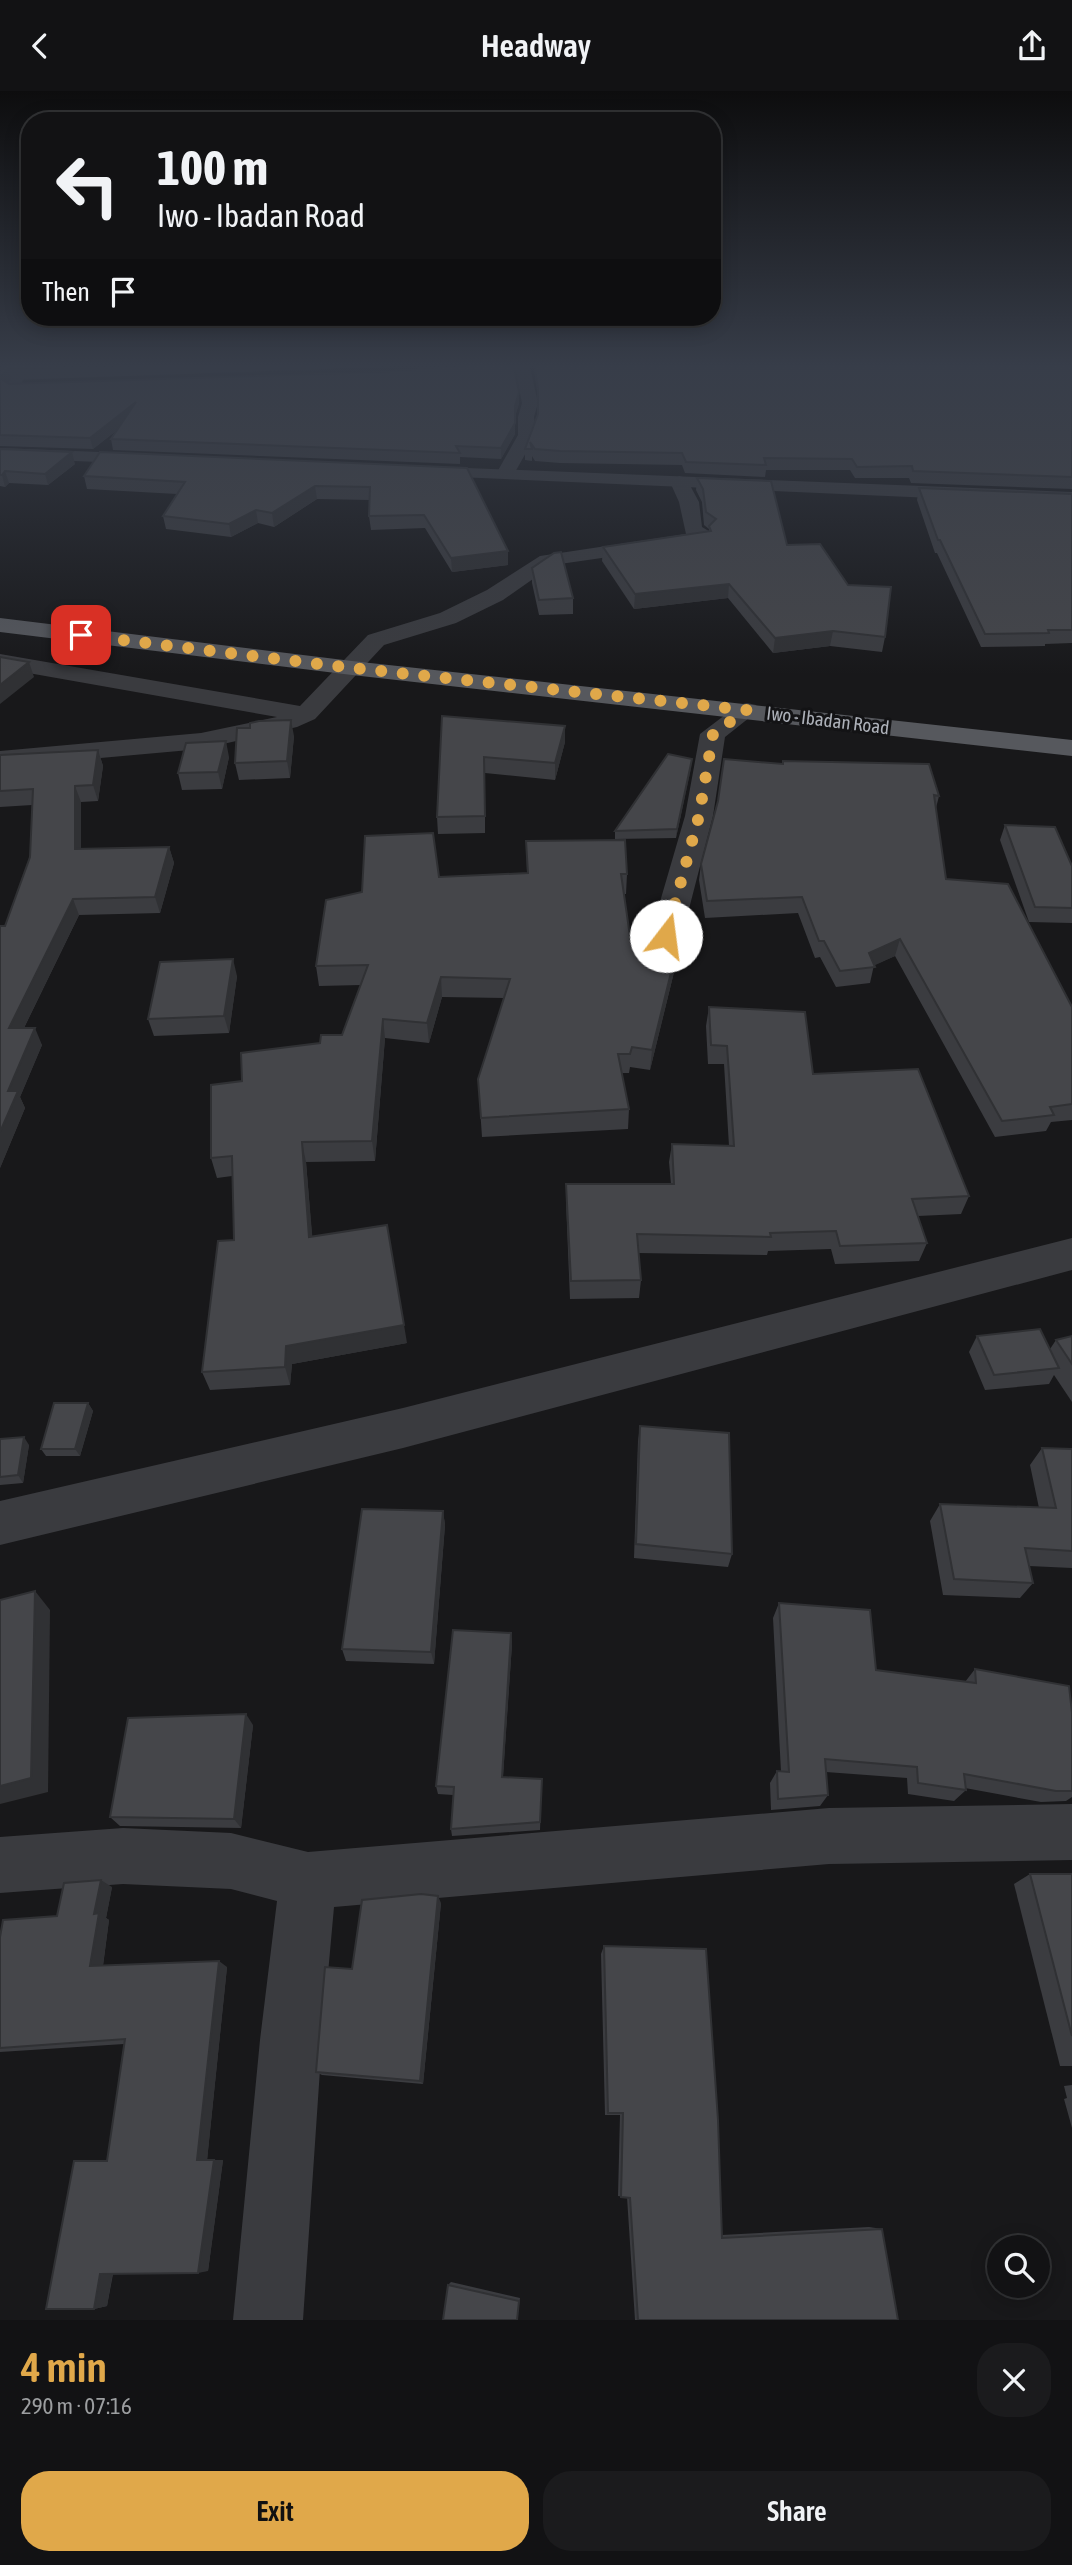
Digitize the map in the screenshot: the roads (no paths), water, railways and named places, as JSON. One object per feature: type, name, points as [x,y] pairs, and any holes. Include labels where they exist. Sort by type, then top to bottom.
[{"type":"main road","name":"Iwo - Ibadan Road","points":[[0,625],[352,668],[1072,748]]},
{"type":"street","points":[[505,474],[509,467]]},
{"type":"street","points":[[397,470],[1072,498]]},
{"type":"street","points":[[0,759],[201,741],[260,730],[306,714],[376,640],[448,618],[495,595],[547,561],[692,539],[702,533],[693,530],[689,502],[679,482]]},
{"type":"street","points":[[0,661],[306,714]]},
{"type":"street","points":[[666,936],[699,816],[713,734],[747,710]]},
{"type":"street","points":[[0,1523],[416,1424],[1072,1254]]},
{"type":"street","points":[[0,1865],[123,1856],[231,1861],[309,1881],[829,1836],[1072,1832]]},
{"type":"street","points":[[268,2320],[291,2040],[309,1881]]}]
